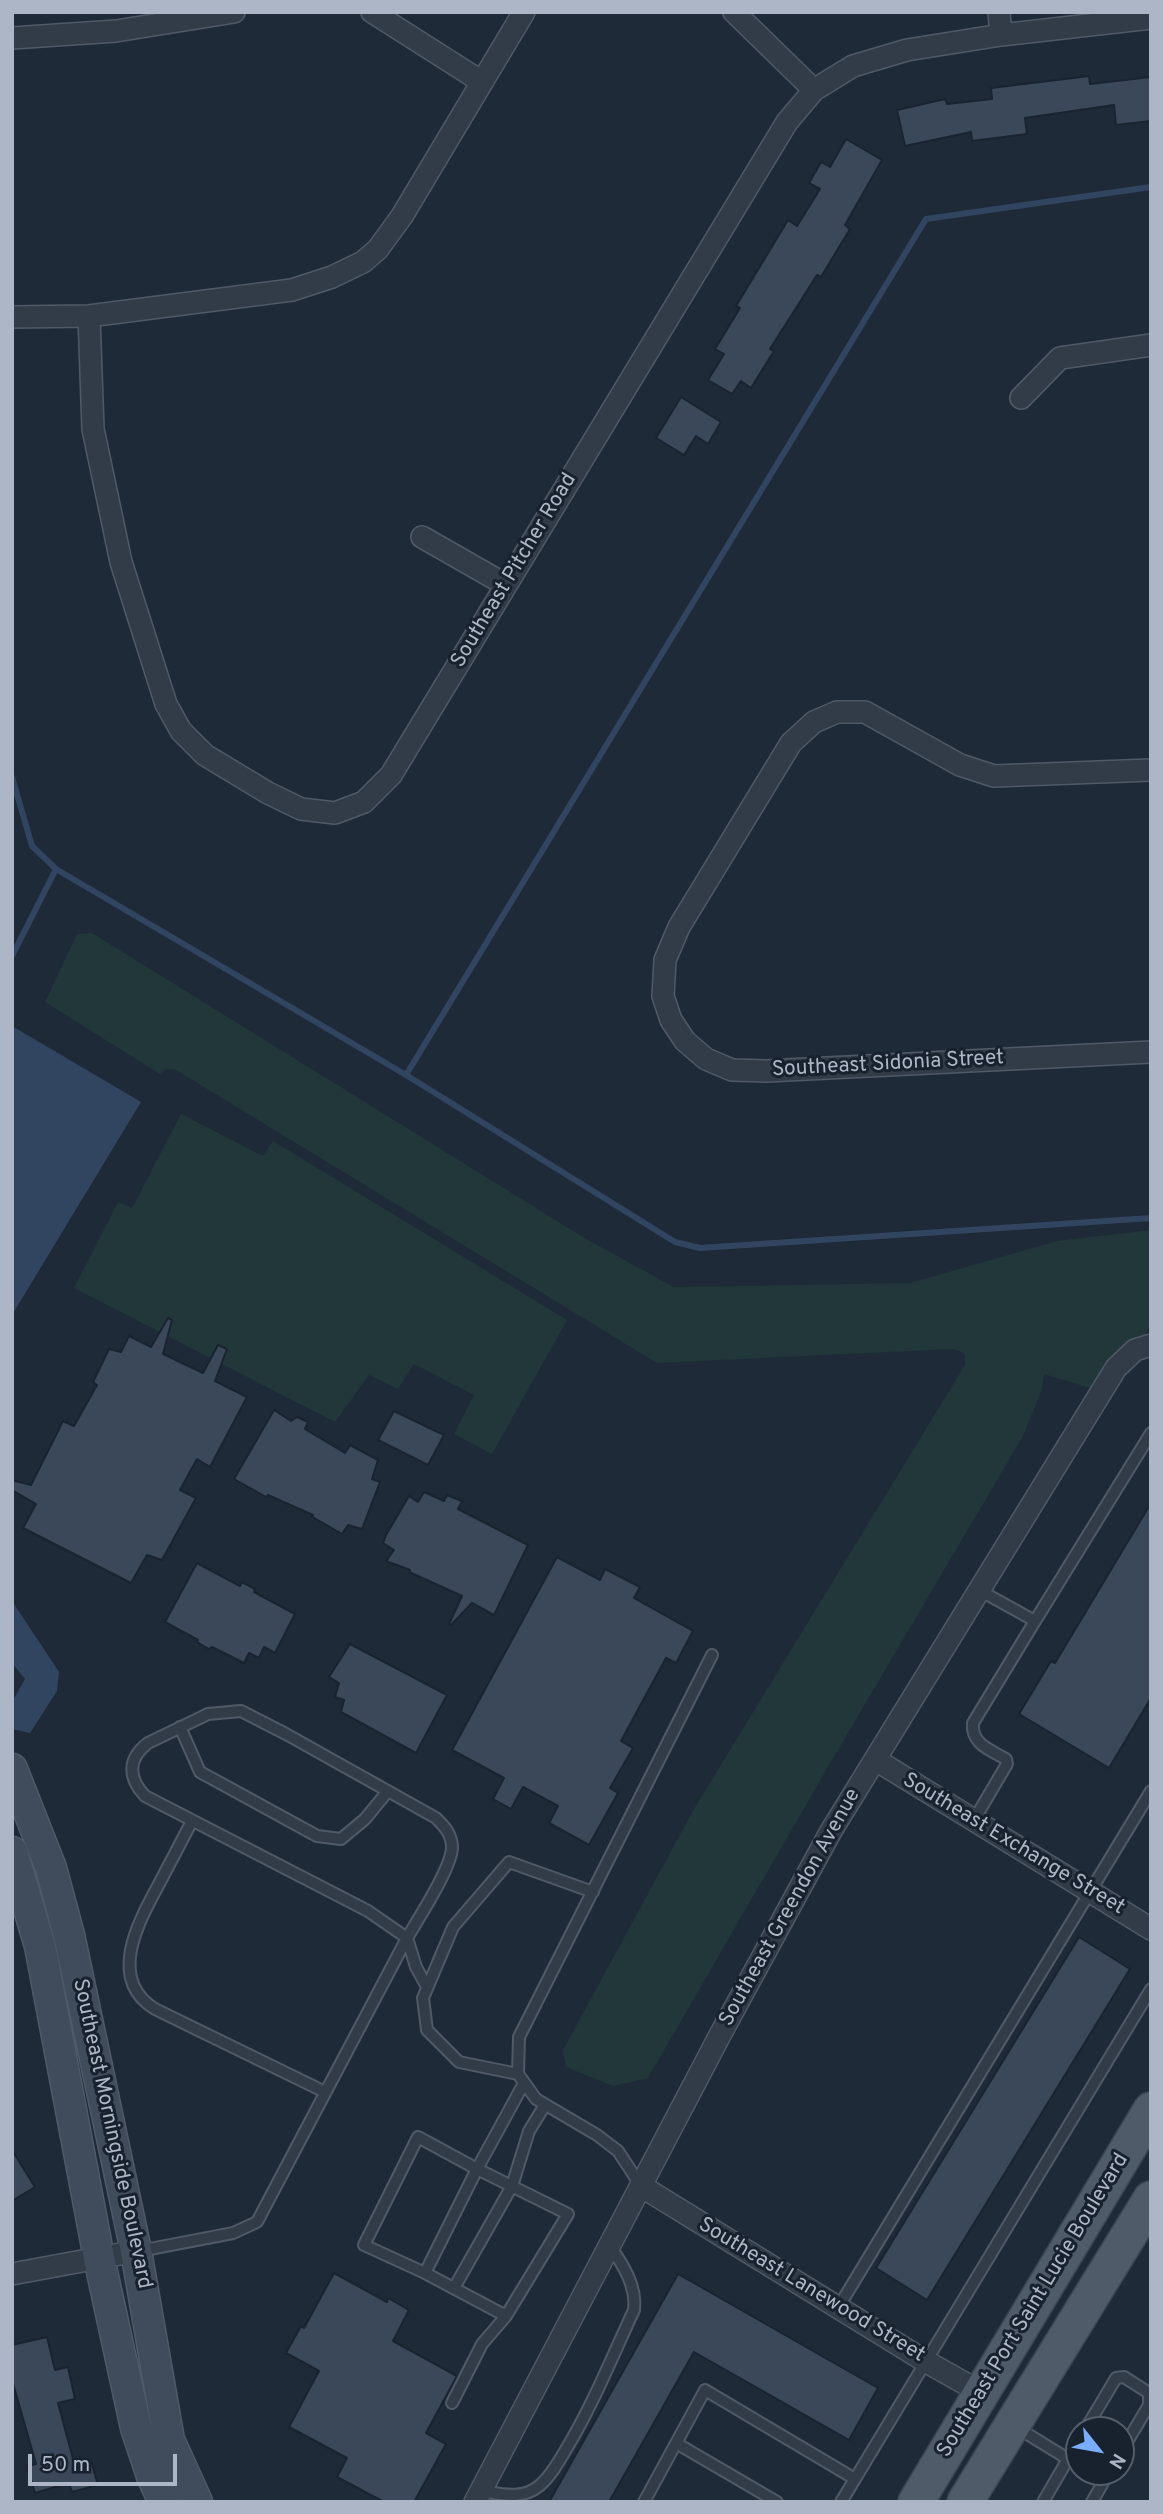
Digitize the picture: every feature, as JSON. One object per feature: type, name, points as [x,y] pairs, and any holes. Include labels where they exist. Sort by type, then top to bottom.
[{"type":"main road","name":"Southeast Port Saint Lucie Boulevard","points":[[916,2502],[1151,2110]]},
{"type":"main road","name":"Southeast Port Saint Lucie Boulevard","points":[[965,2502],[1151,2199]]},
{"type":"street","points":[[12,38],[116,31],[233,12]]},
{"type":"street","points":[[372,12],[482,82]]},
{"type":"street","points":[[12,317],[89,316],[292,290],[331,277],[363,262],[378,249],[402,216],[524,12]]},
{"type":"street","points":[[734,12],[814,90]]},
{"type":"street","points":[[999,12],[1002,35]]},
{"type":"street","name":"Southeast Pitcher Road","points":[[89,316],[93,429],[121,562],[166,704],[181,731],[205,755],[268,793],[301,809],[335,813],[364,802],[391,775],[788,122],[814,90],[853,66],[907,50],[1002,35],[1151,18]]},
{"type":"street","points":[[1021,398],[1059,358],[1151,345]]},
{"type":"street","points":[[422,537],[506,586]]},
{"type":"street","name":"Southeast Sidonia Street","points":[[1151,770],[994,776],[960,765],[865,712],[837,712],[814,722],[791,743],[679,927],[665,960],[663,996],[671,1020],[685,1041],[706,1059],[732,1070],[767,1071],[1151,1052]]},
{"type":"street","name":"Southeast Greendon Avenue","points":[[478,2496],[831,1831],[1116,1368],[1135,1350],[1151,1345]]},
{"type":"street","name":"Southeast Exchange Street","points":[[876,1760],[1151,1929]]},
{"type":"street","name":"Southeast Morningside Boulevard","points":[[12,1769],[51,1868],[69,1935],[136,2251],[169,2440],[197,2502]]},
{"type":"street","name":"Southeast Morningside Boulevard","points":[[12,1852],[40,1946],[99,2258],[136,2428],[164,2502]]},
{"type":"street","points":[[40,1946],[69,1935]]},
{"type":"street","name":"Southeast Lanewood Street","points":[[641,2186],[925,2361],[982,2393]]},
{"type":"street","points":[[12,2274],[136,2251]]},
{"type":"lane","points":[[974,1820],[1007,1764],[1006,1759],[976,1740],[972,1730],[973,1723],[1151,1433]]},
{"type":"lane","points":[[979,1590],[1035,1621]]},
{"type":"lane","points":[[425,2273],[521,2079],[519,2037],[712,1655]]},
{"type":"lane","points":[[136,2251],[233,2233],[257,2222],[407,1938],[450,1860],[452,1845],[448,1830],[436,1818],[241,1711],[208,1714],[139,1749],[131,1768],[137,1787],[145,1796],[368,1911],[407,1938],[416,1968],[427,1987]]},
{"type":"lane","points":[[180,1727],[200,1772],[317,1836],[341,1839],[365,1819],[388,1791]]},
{"type":"lane","points":[[838,2308],[1151,1791]]},
{"type":"lane","points":[[191,1821],[136,1929],[130,1950],[130,1964],[138,1994],[146,2004],[155,2009],[325,2092]]},
{"type":"lane","points":[[593,1892],[509,1862],[453,1927],[423,1998],[427,2030],[459,2062],[521,2079],[536,2099],[597,2135],[618,2151],[641,2186]]},
{"type":"lane","points":[[841,2502],[1151,1989]]},
{"type":"lane","points":[[454,2288],[512,2186],[529,2131],[545,2105]]},
{"type":"lane","points":[[452,2403],[482,2344],[506,2316],[568,2214],[418,2137],[364,2245],[425,2273],[506,2316]]},
{"type":"lane","points":[[478,2496],[511,2496],[538,2487],[555,2468],[578,2431],[635,2310],[633,2290],[622,2264],[610,2246]]},
{"type":"lane","points":[[1093,2416],[1116,2378],[1124,2377],[1149,2393],[1149,2405],[1135,2428]]},
{"type":"lane","points":[[650,2500],[676,2443],[705,2390],[855,2479]]},
{"type":"lane","points":[[1012,2425],[1065,2457]]},
{"type":"lane","points":[[676,2443],[777,2502]]},
{"type":"lane","points":[[1043,2502],[1065,2464]]},
{"type":"lane","points":[[1092,2502],[1101,2486]]},
{"type":"green space","points":[[92,933],[586,1239],[674,1287],[910,1283],[1057,1241],[1151,1230],[1151,1324],[1144,1336],[1119,1350],[1090,1388],[1044,1374],[1042,1389],[1023,1436],[648,2078],[613,2086],[566,2067],[563,2050],[694,1809],[965,1365],[965,1355],[953,1349],[657,1363],[176,1070],[166,1069],[160,1074],[45,1002],[77,934]]},
{"type":"green space","points":[[181,1114],[263,1156],[273,1141],[567,1320],[492,1454],[454,1434],[474,1395],[414,1364],[398,1389],[369,1375],[335,1422],[74,1288],[118,1202],[132,1208]]},
{"type":"water","points":[[12,1026],[141,1102],[12,1315]]},
{"type":"water","points":[[12,1601],[59,1672],[57,1691],[30,1733],[12,1729],[12,1702],[25,1679],[12,1663]]},
{"type":"building","points":[[1089,76],[1090,84],[1151,77],[1151,121],[1116,125],[1114,105],[1025,118],[1027,134],[972,141],[971,132],[905,146],[897,110],[945,99],[947,104],[992,99],[991,88]]},
{"type":"building","points":[[846,139],[882,160],[845,225],[850,229],[821,277],[817,275],[770,349],[774,351],[751,388],[741,381],[732,394],[708,380],[724,354],[715,349],[740,308],[736,306],[788,220],[797,226],[820,189],[809,183],[821,162],[830,167]]},
{"type":"building","points":[[681,397],[721,422],[708,444],[696,436],[684,455],[656,438]]},
{"type":"building","points":[[168,1318],[172,1320],[163,1354],[203,1373],[218,1345],[227,1349],[215,1381],[247,1397],[210,1467],[197,1459],[180,1490],[196,1498],[162,1560],[147,1555],[131,1583],[23,1528],[36,1504],[12,1490],[12,1480],[31,1485],[63,1421],[74,1426],[97,1385],[93,1382],[109,1349],[121,1352],[129,1336],[151,1347]]},
{"type":"building","points":[[274,1410],[291,1421],[297,1417],[308,1422],[305,1429],[345,1453],[350,1445],[378,1460],[372,1479],[380,1482],[362,1529],[348,1525],[342,1534],[311,1516],[313,1515],[268,1495],[266,1497],[234,1479]]},
{"type":"building","points":[[394,1411],[444,1435],[428,1465],[378,1440]]},
{"type":"building","points":[[424,1492],[444,1501],[447,1495],[462,1501],[458,1509],[528,1545],[494,1615],[472,1603],[449,1624],[462,1596],[386,1561],[394,1550],[383,1543],[386,1535],[409,1496],[418,1502]]},
{"type":"building","points":[[1151,1503],[1151,1698],[1109,1768],[1019,1714],[1051,1661],[1055,1663]]},
{"type":"building","points":[[557,1557],[600,1580],[605,1569],[640,1587],[634,1598],[693,1631],[676,1663],[666,1658],[621,1741],[633,1748],[610,1788],[618,1793],[589,1845],[549,1823],[558,1806],[523,1787],[511,1809],[493,1799],[504,1778],[452,1750]]},
{"type":"building","points":[[197,1563],[240,1586],[242,1582],[255,1589],[254,1592],[295,1614],[275,1653],[264,1647],[259,1658],[249,1653],[244,1663],[212,1647],[209,1649],[165,1622]]},
{"type":"building","points":[[350,1644],[447,1695],[416,1753],[341,1712],[344,1700],[335,1697],[339,1683],[329,1677]]},
{"type":"building","points":[[1079,1937],[1130,1969],[927,2300],[876,2268]]},
{"type":"building","points":[[12,2150],[35,2187],[12,2201]]},
{"type":"building","points":[[334,2273],[387,2302],[388,2298],[409,2310],[393,2341],[457,2376],[426,2433],[446,2444],[414,2502],[384,2502],[337,2477],[347,2458],[289,2427],[319,2371],[286,2353],[301,2326],[304,2328]]},
{"type":"building","points":[[678,2274],[878,2388],[849,2440],[694,2352],[609,2502],[549,2502]]},
{"type":"building","points":[[47,2337],[55,2370],[68,2367],[75,2399],[58,2403],[75,2466],[91,2461],[98,2485],[72,2492],[69,2483],[35,2493],[27,2466],[36,2464],[12,2380],[12,2345]]},
{"type":"waterway","points":[[406,1075],[926,219],[1151,187]]},
{"type":"waterway","points":[[12,777],[32,846],[56,869],[406,1075],[675,1242],[700,1248],[1151,1218]]},
{"type":"waterway","points":[[12,956],[56,869]]}]
